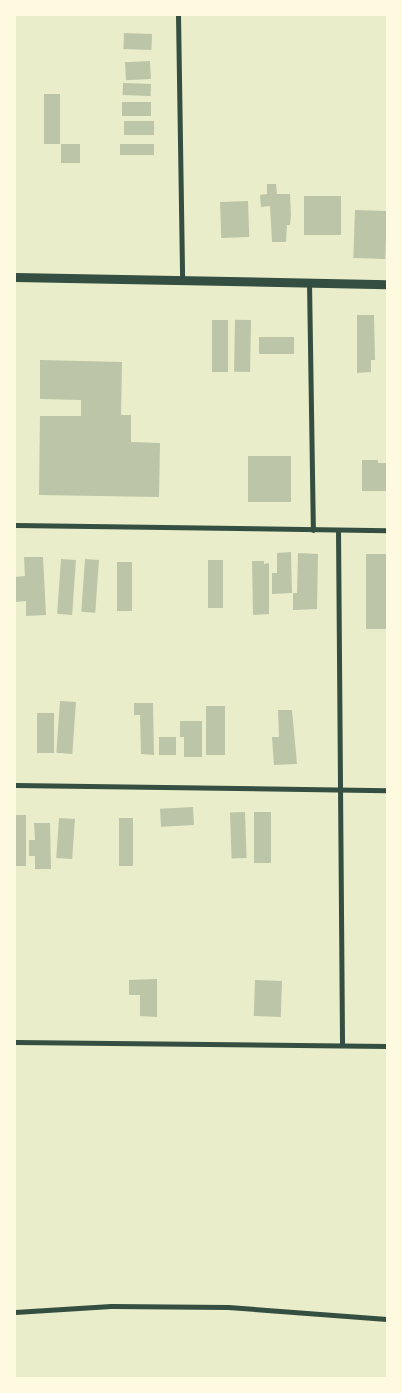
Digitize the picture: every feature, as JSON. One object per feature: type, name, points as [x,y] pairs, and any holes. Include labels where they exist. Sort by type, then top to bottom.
[{"type":"street","points":[[178,15],[182,280]]},
{"type":"street","points":[[15,277],[387,284]]},
{"type":"street","points":[[309,282],[313,530]]},
{"type":"street","points":[[15,525],[387,530]]},
{"type":"street","points":[[338,530],[342,1045]]},
{"type":"street","points":[[15,785],[387,790]]},
{"type":"street","points":[[15,1042],[387,1046]]},
{"type":"street","points":[[15,1312],[111,1306],[228,1307],[387,1319]]},
{"type":"building","points":[[124,33],[152,34],[151,50],[123,49]]},
{"type":"building","points":[[150,61],[151,79],[126,80],[125,62]]},
{"type":"building","points":[[123,83],[151,84],[151,96],[123,95]]},
{"type":"building","points":[[44,94],[60,94],[60,144],[44,144]]},
{"type":"building","points":[[122,102],[151,102],[151,116],[122,116]]},
{"type":"building","points":[[124,121],[154,121],[154,135],[124,135]]},
{"type":"building","points":[[61,144],[80,144],[80,163],[61,163]]},
{"type":"building","points":[[120,144],[154,144],[154,155],[120,155]]},
{"type":"building","points":[[267,184],[276,184],[277,194],[290,194],[291,215],[290,225],[287,225],[286,242],[272,242],[270,206],[261,207],[260,195],[267,194]]},
{"type":"building","points":[[304,196],[341,196],[341,235],[304,235]]},
{"type":"building","points":[[248,201],[249,237],[221,238],[220,202]]},
{"type":"building","points":[[355,210],[387,211],[385,259],[353,258]]},
{"type":"building","points":[[357,315],[374,315],[375,360],[371,360],[371,372],[357,373]]},
{"type":"building","points":[[212,320],[228,320],[228,372],[212,372]]},
{"type":"building","points":[[235,320],[251,320],[250,372],[234,372]]},
{"type":"building","points":[[259,337],[294,337],[294,354],[259,354]]},
{"type":"building","points":[[40,360],[122,362],[121,415],[131,415],[131,442],[160,443],[159,497],[39,495],[40,416],[81,416],[81,400],[40,399]]},
{"type":"building","points":[[248,456],[291,456],[291,502],[248,502]]},
{"type":"building","points":[[362,460],[378,460],[378,463],[387,463],[387,491],[362,491]]},
{"type":"building","points":[[291,552],[292,593],[272,594],[272,573],[277,573],[277,553]]},
{"type":"building","points":[[298,553],[318,554],[317,609],[293,610],[293,593],[297,593]]},
{"type":"building","points":[[366,554],[387,554],[387,629],[366,629]]},
{"type":"building","points":[[24,557],[43,557],[46,615],[26,616],[26,601],[15,602],[15,577],[25,576]]},
{"type":"building","points":[[61,559],[76,560],[72,615],[57,614]]},
{"type":"building","points":[[85,559],[99,560],[95,613],[81,612]]},
{"type":"building","points":[[208,560],[223,560],[223,608],[208,608]]},
{"type":"building","points":[[252,561],[264,561],[264,564],[269,563],[269,614],[253,615]]},
{"type":"building","points":[[117,562],[132,562],[132,611],[117,611]]},
{"type":"building","points":[[60,701],[76,702],[72,754],[56,753]]},
{"type":"building","points":[[134,703],[153,703],[154,755],[141,754],[140,715],[134,715]]},
{"type":"building","points":[[206,706],[225,706],[225,755],[206,755]]},
{"type":"building","points":[[278,710],[292,710],[297,764],[274,765],[272,737],[279,737]]},
{"type":"building","points":[[37,713],[54,713],[54,753],[37,753]]},
{"type":"building","points":[[180,721],[202,721],[202,757],[184,757],[184,737],[180,737]]},
{"type":"building","points":[[159,737],[176,737],[176,755],[159,755]]},
{"type":"building","points":[[193,807],[194,825],[161,827],[160,809]]},
{"type":"building","points":[[245,812],[247,858],[232,858],[230,813]]},
{"type":"building","points":[[254,812],[271,812],[271,863],[254,863]]},
{"type":"building","points":[[15,815],[26,815],[26,866],[15,866]]},
{"type":"building","points":[[59,818],[75,819],[72,859],[56,858]]},
{"type":"building","points":[[119,818],[133,818],[133,866],[119,866]]},
{"type":"building","points":[[34,823],[50,823],[51,869],[35,869],[35,856],[29,856],[29,840],[35,840]]},
{"type":"building","points":[[157,979],[157,1017],[140,1016],[140,995],[129,995],[129,980]]},
{"type":"building","points":[[255,980],[282,981],[281,1017],[254,1016]]}]
